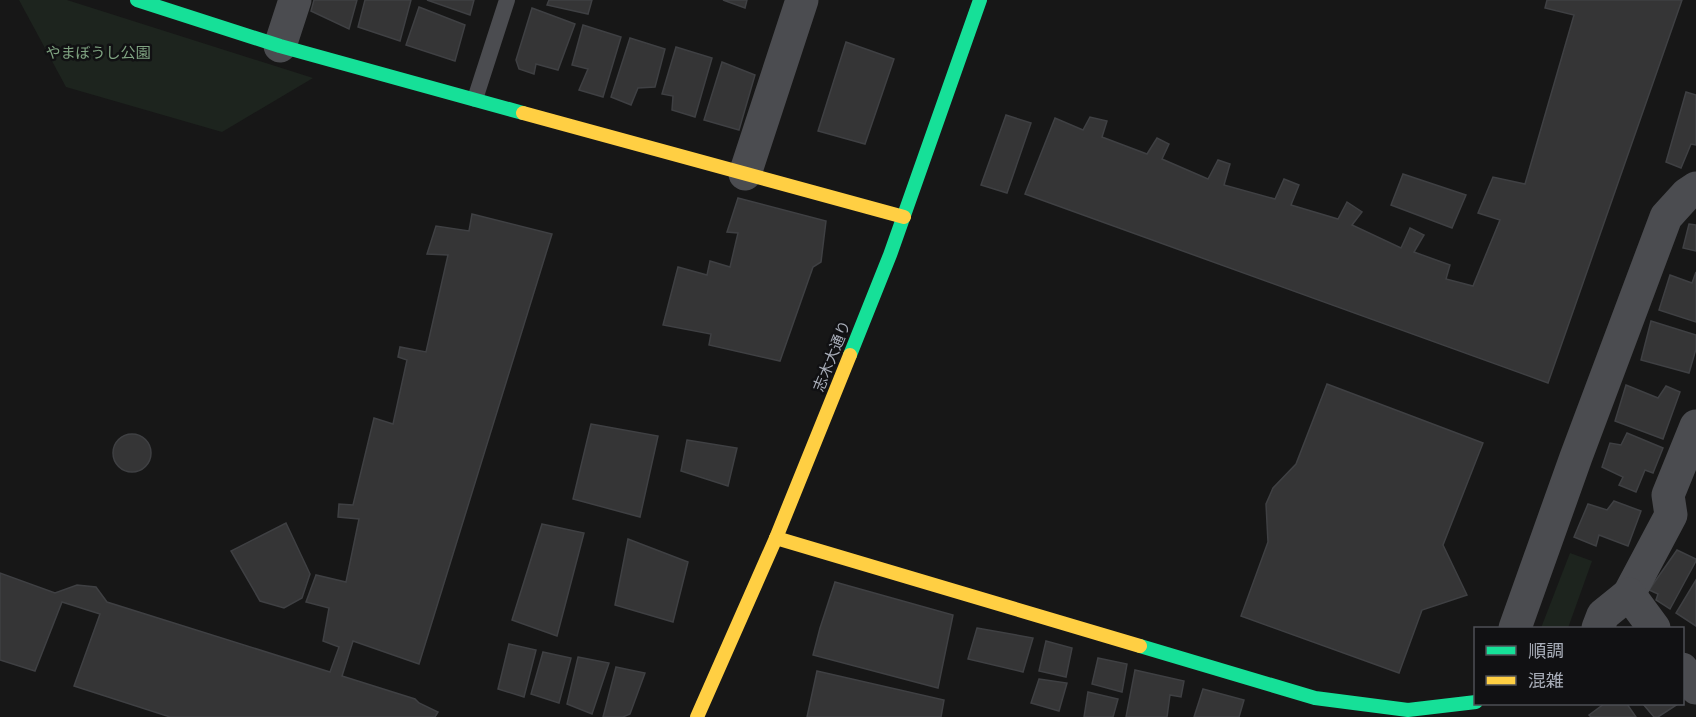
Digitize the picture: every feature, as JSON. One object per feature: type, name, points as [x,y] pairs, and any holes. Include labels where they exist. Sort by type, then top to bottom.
[{"type":"street","points":[[137,0],[280,46],[904,217]]},
{"type":"street","points":[[280,46],[295,0]]},
{"type":"street","points":[[745,174],[802,0]]},
{"type":"street","name":"志木大通り","points":[[697,717],[776,538],[904,217],[980,0]]},
{"type":"street","points":[[1515,627],[1575,457],[1666,217],[1687,194],[1696,188]]},
{"type":"street","points":[[1598,627],[1603,615],[1629,594],[1671,515],[1668,495],[1696,426]]},
{"type":"street","points":[[776,538],[1315,707],[1408,710],[1474,702]]},
{"type":"street","points":[[1629,594],[1653,627]]},
{"type":"street","points":[[1684,670],[1696,688]]},
{"type":"lane","points":[[475,99],[507,0]]},
{"type":"green space","name":"やまぼうし公園","points":[[19,0],[67,0],[313,78],[222,132],[66,87]]},
{"type":"green space","points":[[1570,553],[1592,561],[1568,627],[1541,627]]},
{"type":"building","points":[[314,0],[357,0],[349,29],[311,11]]},
{"type":"building","points":[[365,0],[411,0],[400,41],[358,27]]},
{"type":"building","points":[[427,0],[474,0],[470,15]]},
{"type":"building","points":[[549,0],[592,0],[588,14],[547,5]]},
{"type":"building","points":[[723,0],[747,0],[745,8]]},
{"type":"building","points":[[1547,0],[1682,0],[1548,383],[1025,194],[1055,118],[1083,130],[1090,117],[1107,121],[1102,137],[1147,154],[1157,138],[1169,144],[1162,159],[1208,179],[1218,160],[1230,164],[1224,185],[1275,199],[1284,179],[1299,185],[1291,205],[1338,219],[1347,202],[1362,212],[1352,225],[1401,248],[1410,228],[1424,235],[1414,252],[1450,265],[1446,279],[1473,286],[1500,220],[1478,213],[1493,177],[1525,184],[1574,15],[1545,8]]},
{"type":"building","points":[[419,7],[465,25],[455,61],[406,45]]},
{"type":"building","points":[[532,8],[575,24],[558,70],[536,64],[534,74],[519,69],[516,60]]},
{"type":"building","points":[[583,25],[621,37],[603,97],[579,90],[588,69],[572,65]]},
{"type":"building","points":[[630,38],[665,49],[655,87],[638,88],[631,105],[611,97]]},
{"type":"building","points":[[846,42],[894,59],[865,144],[818,131]]},
{"type":"building","points":[[676,47],[712,58],[695,117],[672,110],[673,96],[662,94]]},
{"type":"building","points":[[722,62],[755,75],[739,130],[704,120]]},
{"type":"building","points":[[1686,92],[1696,95],[1696,145],[1691,144],[1681,168],[1666,162]]},
{"type":"building","points":[[1006,115],[1031,123],[1007,193],[981,185]]},
{"type":"building","points":[[1403,174],[1466,195],[1452,228],[1391,205]]},
{"type":"building","points":[[738,198],[826,221],[821,262],[813,267],[780,361],[709,345],[711,334],[663,325],[678,267],[707,275],[710,261],[730,267],[738,233],[727,232]]},
{"type":"building","points":[[472,214],[552,234],[419,664],[353,641],[342,676],[415,699],[438,712],[435,717],[170,717],[74,686],[100,614],[62,602],[35,671],[0,660],[0,573],[55,593],[77,585],[96,587],[107,602],[330,672],[339,647],[323,641],[329,608],[306,602],[316,575],[346,582],[359,519],[338,517],[339,504],[353,505],[374,418],[393,424],[407,360],[398,357],[400,347],[426,352],[448,255],[427,254],[436,226],[469,231]]},
{"type":"building","points":[[1689,224],[1696,225],[1696,251],[1683,248]]},
{"type":"building","points":[[1696,272],[1696,322],[1659,310],[1670,275],[1692,283]]},
{"type":"building","points":[[1651,321],[1696,335],[1696,349],[1689,373],[1641,360]]},
{"type":"building","points":[[1327,384],[1483,443],[1443,545],[1467,595],[1422,610],[1399,673],[1241,616],[1268,542],[1266,504],[1273,488],[1296,464]]},
{"type":"building","points":[[1626,385],[1658,398],[1666,386],[1680,392],[1663,439],[1615,421]]},
{"type":"building","points":[[591,424],[658,436],[640,517],[573,499]]},
{"type":"building","points":[[1627,433],[1663,448],[1653,473],[1645,470],[1636,492],[1619,485],[1623,477],[1602,467],[1610,443],[1621,445]]},
{"type":"building","points":[[132,434],[145,440],[151,453],[145,466],[132,472],[119,466],[113,453],[119,440]]},
{"type":"building","points":[[687,440],[737,448],[728,486],[681,471]]},
{"type":"building","points":[[1614,501],[1641,511],[1628,546],[1599,535],[1596,546],[1574,537],[1588,504],[1607,510]]},
{"type":"building","points":[[286,523],[310,574],[302,598],[284,608],[260,601],[231,551]]},
{"type":"building","points":[[542,524],[584,533],[557,636],[512,620]]},
{"type":"building","points":[[628,539],[688,562],[673,622],[615,605]]},
{"type":"building","points":[[1677,550],[1696,561],[1670,609],[1656,600],[1658,594],[1649,590]]},
{"type":"building","points":[[1696,580],[1696,626],[1676,613]]},
{"type":"building","points":[[835,582],[953,615],[938,688],[813,655]]},
{"type":"building","points":[[977,628],[1033,638],[1023,672],[968,659]]},
{"type":"building","points":[[1046,641],[1072,648],[1066,677],[1039,671]]},
{"type":"building","points":[[509,644],[536,650],[524,697],[498,689]]},
{"type":"building","points":[[543,652],[571,658],[559,703],[531,694]]},
{"type":"building","points":[[578,657],[609,663],[592,714],[567,704]]},
{"type":"building","points":[[1098,658],[1127,664],[1122,692],[1092,684]]},
{"type":"building","points":[[616,667],[645,673],[630,714],[623,717],[603,717]]},
{"type":"building","points":[[1135,670],[1184,681],[1181,697],[1170,695],[1167,717],[1126,717]]},
{"type":"building","points":[[817,671],[944,700],[941,717],[807,717]]},
{"type":"building","points":[[1039,679],[1067,683],[1059,711],[1031,703]]},
{"type":"building","points":[[1203,689],[1244,700],[1239,717],[1194,717]]},
{"type":"building","points":[[1088,692],[1118,699],[1113,717],[1084,717]]},
{"type":"building","points":[[1603,705],[1628,705],[1636,717],[1591,717],[1589,715]]},
{"type":"building","points":[[1644,705],[1676,705],[1658,717],[1654,717]]},
{"type":"traffic: fast","points":[[137,0],[280,46],[523,113]]},
{"type":"traffic: fast","points":[[850,355],[890,255],[980,0]]},
{"type":"traffic: fast","points":[[1140,646],[1315,698],[1408,710],[1474,702]]},
{"type":"traffic: slow","points":[[523,113],[904,217]]},
{"type":"traffic: slow","points":[[697,717],[776,538],[850,355]]},
{"type":"traffic: slow","points":[[776,538],[1140,646]]}]
